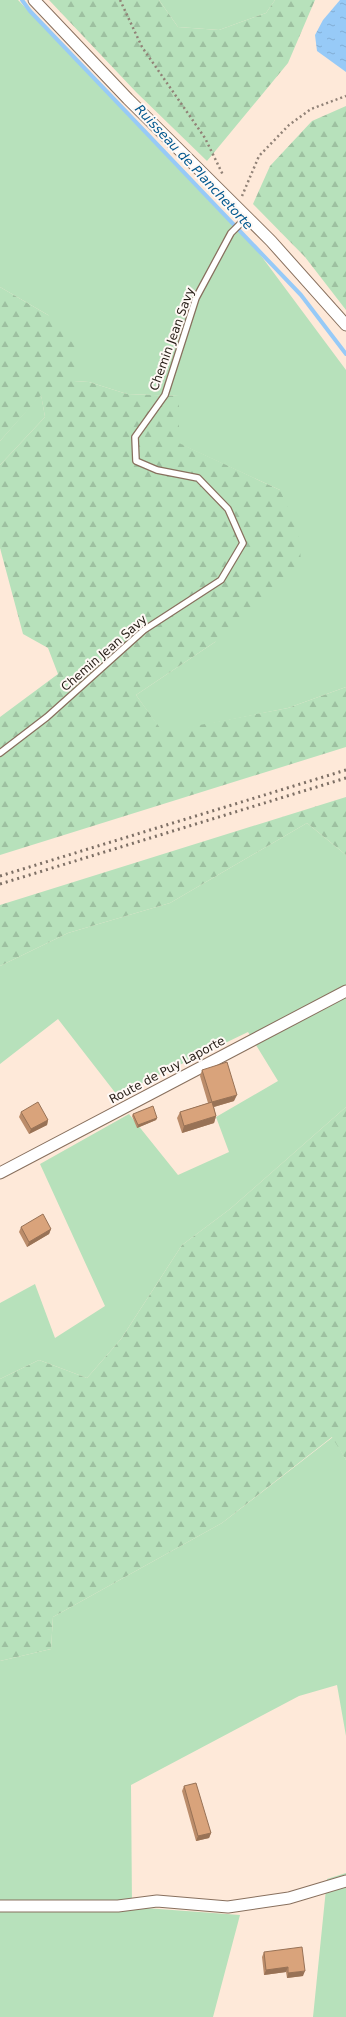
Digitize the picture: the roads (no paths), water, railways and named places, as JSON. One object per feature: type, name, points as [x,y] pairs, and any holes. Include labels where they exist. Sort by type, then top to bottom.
[{"type":"street","points":[[34,0],[128,99],[270,241],[346,325]]},
{"type":"street","name":"Route de Puy Laporte","points":[[0,1173],[346,991]]},
{"type":"street","points":[[0,1906],[118,1906],[157,1901],[228,1907],[289,1898],[346,1881]]},
{"type":"lane","name":"Chemin Jean Savy","points":[[0,753],[47,717],[144,630],[220,580],[243,543],[228,509],[198,478],[157,470],[136,461],[135,437],[165,395],[196,298],[231,233],[246,218]]},
{"type":"water","points":[[340,0],[346,0],[346,72],[317,51],[315,35],[323,20]]},
{"type":"waterway","name":"Ruisseau de Planchetorte","points":[[22,0],[30,11],[301,295],[346,354]]},
{"type":"railway","points":[[0,876],[346,770]]},
{"type":"railway","points":[[0,884],[346,778]]}]
